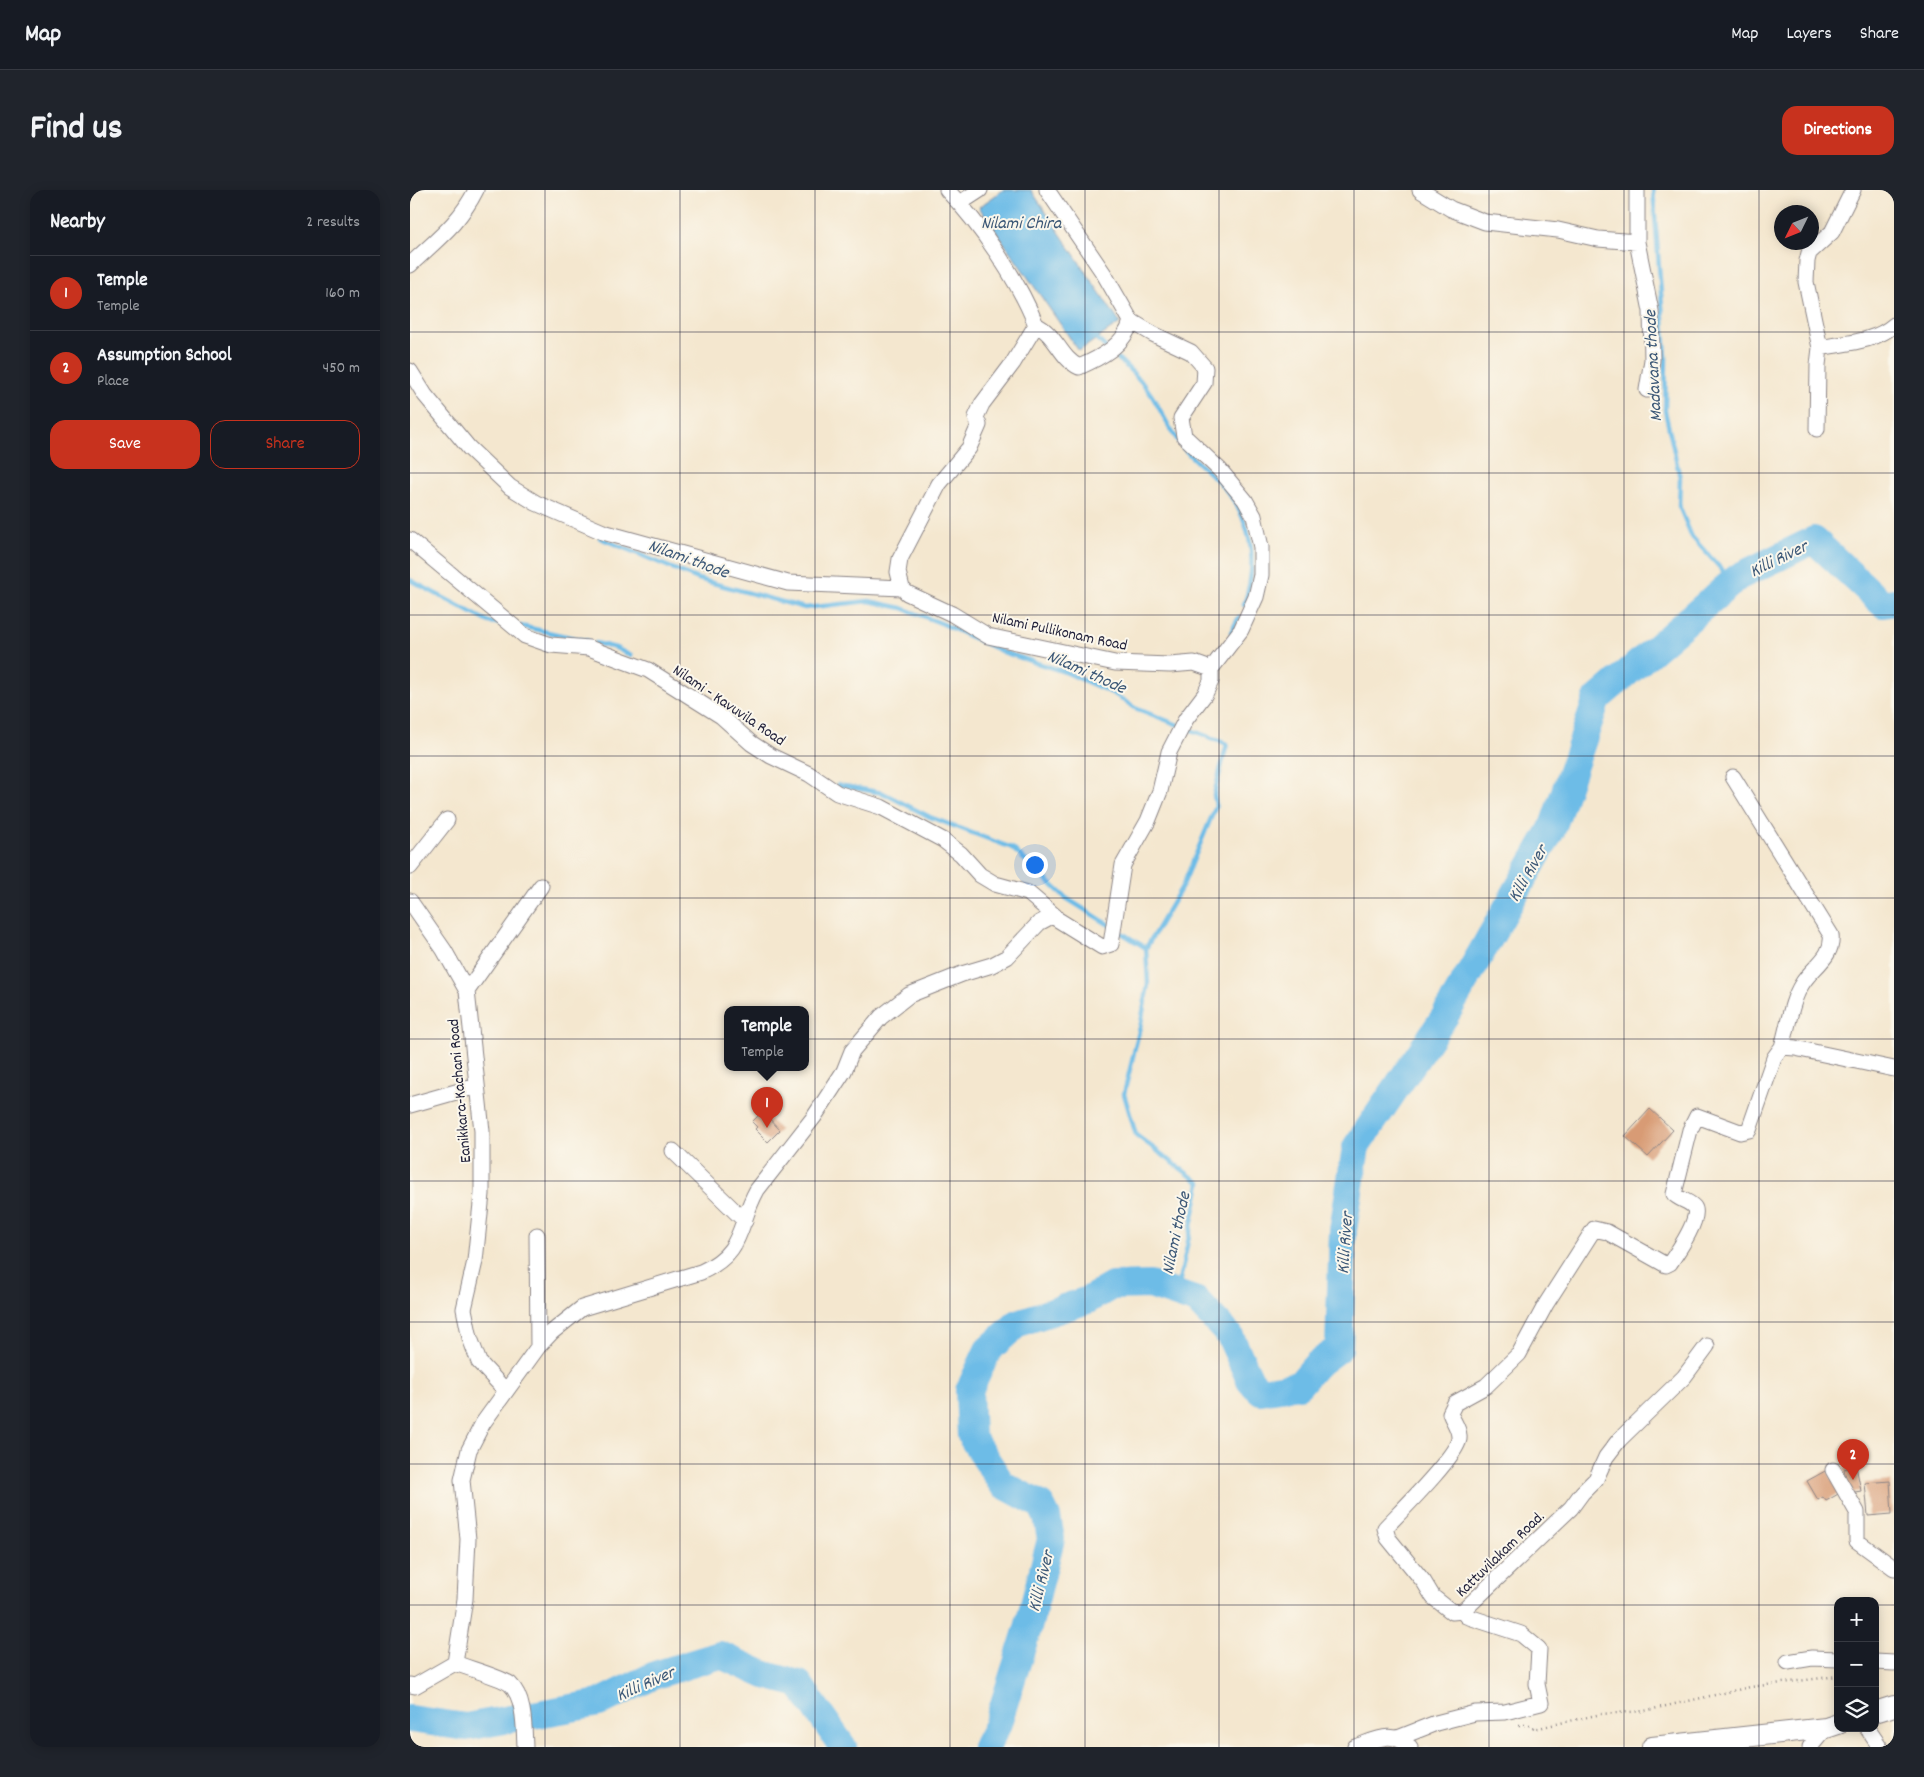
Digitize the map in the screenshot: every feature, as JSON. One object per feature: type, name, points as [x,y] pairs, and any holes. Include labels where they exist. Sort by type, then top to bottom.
[{"type":"main road","points":[[1879,1711],[1894,1706]]},
{"type":"main road","points":[[1652,1747],[1832,1726]]},
{"type":"street","points":[[410,265],[441,239],[466,209],[476,190]]},
{"type":"street","points":[[947,190],[960,203],[1004,265],[1036,325],[1051,335],[1073,364],[1079,367],[1099,357],[1124,338],[1131,321]]},
{"type":"street","points":[[960,203],[980,190]]},
{"type":"street","points":[[455,1663],[464,1599],[468,1539],[462,1480],[469,1450],[483,1423],[505,1390],[552,1332],[582,1308],[713,1267],[733,1248],[757,1190],[814,1117],[844,1071],[852,1051],[881,1017],[909,995],[962,974],[992,965],[1007,957],[1040,923],[1055,916],[1102,947],[1111,944],[1123,865],[1148,821],[1160,791],[1169,752],[1186,719],[1205,694],[1211,681],[1211,669],[1241,630],[1256,598],[1261,575],[1261,547],[1254,516],[1220,470],[1184,436],[1181,418],[1204,383],[1205,368],[1191,352],[1131,321],[1104,274],[1047,190]]},
{"type":"street","points":[[1420,190],[1450,209],[1485,222],[1558,230],[1598,239],[1637,242]]},
{"type":"street","points":[[1637,190],[1637,242],[1651,312],[1652,360],[1648,390]]},
{"type":"street","points":[[1817,429],[1820,348],[1806,282],[1807,261],[1809,254],[1828,238],[1854,190]]},
{"type":"street","points":[[410,371],[425,395],[469,448],[510,487],[536,504],[603,532],[788,583],[902,588],[898,566],[915,528],[939,484],[969,448],[979,425],[976,417],[982,404],[1013,363],[1036,325]]},
{"type":"street","points":[[1820,348],[1873,338],[1886,332],[1894,325]]},
{"type":"street","name":"Nilami - Kavuvila Road","points":[[410,540],[525,636],[551,645],[588,648],[648,670],[721,716],[751,744],[809,774],[837,793],[881,807],[943,840],[961,854],[980,875],[995,884],[1028,893],[1055,916]]},
{"type":"street","name":"Nilami Pullikonam Road","points":[[902,588],[907,593],[952,614],[988,636],[1115,663],[1170,665],[1194,663],[1211,669]]},
{"type":"street","points":[[1464,1611],[1452,1612],[1433,1597],[1424,1582],[1388,1538],[1385,1528],[1432,1478],[1459,1440],[1458,1430],[1450,1413],[1455,1403],[1486,1386],[1519,1354],[1546,1304],[1594,1229],[1607,1232],[1666,1265],[1670,1263],[1693,1224],[1696,1212],[1694,1207],[1674,1194],[1690,1130],[1698,1116],[1740,1132],[1749,1130],[1774,1058],[1782,1047],[1799,990],[1832,944],[1831,935],[1733,778]]},
{"type":"street","points":[[410,867],[447,820]]},
{"type":"street","points":[[467,991],[541,886]]},
{"type":"street","name":"Eanikkara-Kachani Road","points":[[410,901],[454,967],[467,991],[482,1131],[482,1194],[476,1261],[464,1309],[470,1338],[479,1362],[505,1390]]},
{"type":"street","points":[[1782,1047],[1795,1048],[1894,1069]]},
{"type":"street","points":[[410,1105],[477,1086]]},
{"type":"street","points":[[673,1151],[745,1221]]},
{"type":"street","points":[[537,1236],[538,1347]]},
{"type":"street","name":"Kattuvilakam Road.","points":[[1404,1743],[1444,1721],[1475,1714],[1505,1712],[1542,1703],[1537,1684],[1539,1649],[1521,1634],[1499,1625],[1466,1616],[1464,1611],[1571,1508],[1582,1492],[1596,1479],[1606,1457],[1620,1440],[1684,1377],[1707,1346]]},
{"type":"street","points":[[1833,1470],[1857,1512],[1857,1541],[1894,1568]]},
{"type":"street","points":[[1788,1662],[1812,1658],[1834,1659]]},
{"type":"street","points":[[1879,1662],[1894,1662]]},
{"type":"street","points":[[410,1685],[415,1686],[455,1663]]},
{"type":"street","points":[[455,1663],[509,1683],[518,1696],[524,1740]]},
{"type":"street","points":[[1810,1747],[1832,1726]]},
{"type":"street","points":[[1870,1732],[1880,1747]]},
{"type":"street","points":[[1355,1747],[1386,1736],[1404,1743]]},
{"type":"path","points":[[1513,1725],[1530,1725],[1534,1730],[1601,1714],[1644,1711],[1750,1687],[1834,1676]]},
{"type":"water","name":"Nilami Chira","points":[[1003,190],[1031,190],[1120,323],[1079,351],[979,207]]},
{"type":"building","points":[[1650,1109],[1673,1130],[1648,1157],[1625,1136]]},
{"type":"building","points":[[760,1114],[762,1116],[765,1114],[780,1130],[768,1142],[755,1129],[757,1127],[752,1122]]},
{"type":"building","points":[[1856,1466],[1861,1491],[1849,1493],[1844,1469]]},
{"type":"building","points":[[1827,1470],[1840,1493],[1826,1501],[1823,1497],[1818,1500],[1807,1481]]},
{"type":"building","points":[[1890,1481],[1892,1514],[1868,1516],[1865,1483]]},
{"type":"waterway","name":"Madavana thode","points":[[1653,190],[1666,357],[1665,411],[1680,478],[1679,506],[1692,537],[1733,582]]},
{"type":"waterway","points":[[1097,339],[1142,383],[1181,445],[1194,460],[1219,482],[1239,510],[1250,540],[1251,556],[1249,589],[1244,605]]},
{"type":"waterway","name":"Nilami thode","points":[[600,538],[698,579],[805,608],[869,601],[902,608],[943,624],[1003,652],[1065,672],[1114,694],[1135,708],[1227,744],[1214,795],[1216,806],[1183,885],[1146,948],[1148,984],[1124,1094],[1136,1135],[1200,1183],[1177,1294]]},
{"type":"waterway","name":"Killi River","points":[[986,1747],[997,1726],[1028,1628],[1051,1539],[1047,1517],[1041,1505],[1002,1484],[971,1436],[969,1391],[988,1350],[1018,1323],[1088,1300],[1112,1286],[1150,1285],[1197,1301],[1230,1336],[1251,1382],[1261,1391],[1299,1385],[1316,1365],[1339,1348],[1343,1230],[1356,1147],[1445,1016],[1552,829],[1597,699],[1738,577],[1814,540],[1883,604],[1894,602]]},
{"type":"waterway","points":[[410,580],[489,622],[503,624]]},
{"type":"waterway","points":[[1231,632],[1239,617]]},
{"type":"waterway","points":[[521,626],[588,641]]},
{"type":"waterway","points":[[596,643],[616,648],[631,656]]},
{"type":"waterway","points":[[838,785],[883,793],[930,817],[1012,848],[1066,898],[1111,926]]},
{"type":"waterway","points":[[1117,930],[1146,948]]},
{"type":"waterway","name":"Killi River","points":[[410,1719],[466,1727],[599,1703],[655,1675],[720,1655],[765,1675],[799,1684],[843,1747]]},
{"type":"place","name":"Temple","points":[[767,1128]]},
{"type":"place","name":"Assumption School","points":[[1853,1480]]}]
